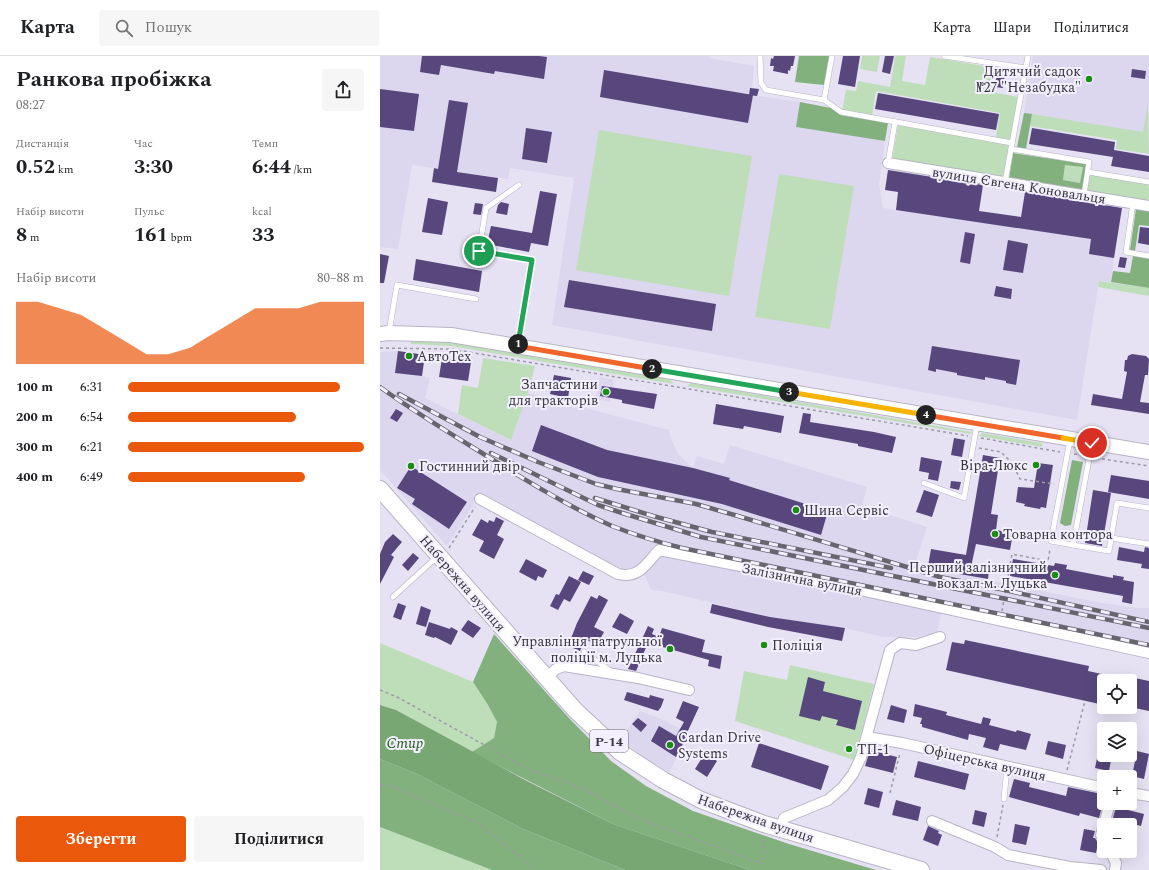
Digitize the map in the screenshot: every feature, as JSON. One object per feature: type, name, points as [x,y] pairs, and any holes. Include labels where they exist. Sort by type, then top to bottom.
[{"type":"main road","name":"Набережна вулиця","points":[[380,489],[575,710],[620,752],[663,780],[701,800],[764,824],[921,870]]},
{"type":"street","name":"вулиця Євгена Коновальця","points":[[888,163],[1149,206]]},
{"type":"street","points":[[385,333],[451,335],[1149,452]]},
{"type":"street","name":"Залізнична вулиця","points":[[480,499],[618,574],[626,576],[634,575],[640,571],[659,550],[847,587],[1149,653]]},
{"type":"street","points":[[780,829],[784,818],[828,800],[843,787],[853,774],[861,757],[867,737],[890,650],[900,643],[916,645],[940,637]]},
{"type":"street","points":[[546,678],[556,669],[564,666],[638,678],[689,690]]},
{"type":"street","name":"Офіцерська вулиця","points":[[867,737],[902,743],[1097,786]]},
{"type":"street","points":[[1137,794],[1149,796]]},
{"type":"street","points":[[932,821],[996,847],[1008,855],[1070,867],[1102,870]]},
{"type":"street","points":[[1114,858],[1116,863],[1115,870]]},
{"type":"lane","points":[[760,56],[760,83],[766,90],[824,100],[841,112],[1012,143]]},
{"type":"lane","points":[[824,100],[832,56]]},
{"type":"lane","points":[[944,56],[1026,68]]},
{"type":"lane","points":[[1005,182],[1028,56]]},
{"type":"lane","points":[[888,163],[895,122]]},
{"type":"lane","points":[[1011,149],[1089,162],[1084,195]]},
{"type":"lane","points":[[1088,172],[1149,182]]},
{"type":"lane","points":[[517,346],[532,260],[479,251],[486,208],[519,185]]},
{"type":"lane","points":[[1133,203],[1126,252],[1149,256]]},
{"type":"lane","points":[[385,333],[397,285],[476,299]]},
{"type":"lane","points":[[924,483],[964,498],[977,424]]},
{"type":"lane","points":[[1071,439],[1051,541],[1109,551],[1117,503],[1149,508]]},
{"type":"lane","points":[[1073,545],[1092,443]]},
{"type":"lane","points":[[1111,538],[1149,544]]},
{"type":"lane","points":[[394,597],[441,558]]},
{"type":"lane","points":[[584,652],[616,675]]},
{"type":"lane","points":[[1004,799],[1007,766]]},
{"type":"path","points":[[380,348],[450,349],[975,437]]},
{"type":"path","points":[[973,447],[1001,452],[1012,463],[1020,479],[1062,485]]},
{"type":"path","points":[[441,558],[480,499]]},
{"type":"path","points":[[1000,621],[1012,554],[1048,561],[1051,541]]},
{"type":"path","points":[[380,690],[397,697],[530,770],[585,788],[635,818],[763,864],[764,824]]},
{"type":"path","points":[[1064,779],[1085,701]]},
{"type":"path","points":[[890,793],[902,743]]},
{"type":"path","points":[[380,785],[390,786],[479,823],[536,870]]},
{"type":"path","points":[[996,847],[1004,799]]},
{"type":"shaded area","points":[[380,56],[709,56],[709,58],[754,66],[752,88],[759,89],[758,96],[800,102],[796,127],[885,141],[879,184],[883,208],[1116,242],[1111,282],[1099,281],[1077,420],[552,325],[574,178],[510,168],[508,179],[412,165],[398,249],[380,247]]},
{"type":"shaded area","points":[[799,56],[829,56],[824,85],[795,82]]},
{"type":"shaded area","points":[[862,56],[880,56],[877,72],[860,69]]},
{"type":"shaded area","points":[[895,56],[906,56],[902,81],[925,85],[930,57],[996,68],[991,92],[1018,97],[1010,140],[996,137],[1000,113],[876,91],[872,116],[842,111],[846,90],[856,91],[858,81],[890,87]]},
{"type":"shaded area","name":"Дитячий садок №27 \"Незабудка\"","points":[[1033,56],[1149,56],[1149,103],[1144,133],[1024,113]]},
{"type":"shaded area","points":[[800,102],[831,108],[840,115],[888,123],[885,141],[796,127]]},
{"type":"shaded area","points":[[1148,103],[1149,154],[1116,149],[1117,140],[1030,126],[1032,114],[1143,132]]},
{"type":"shaded area","points":[[1024,113],[1032,114],[1026,149],[1017,147]]},
{"type":"shaded area","points":[[898,125],[1009,145],[1003,178],[892,161]]},
{"type":"shaded area","points":[[599,130],[752,156],[729,296],[576,270]]},
{"type":"shaded area","points":[[1013,153],[1086,164],[1082,191],[1009,179]],"holes":[[[1065,165],[1083,167],[1080,183],[1063,180]]]},
{"type":"shaded area","points":[[1065,164],[1083,167],[1081,183],[1063,180]]},
{"type":"shaded area","points":[[779,174],[854,186],[830,329],[755,317]]},
{"type":"shaded area","points":[[1089,174],[1149,183],[1149,202],[1086,192]]},
{"type":"shaded area","points":[[1136,209],[1149,211],[1149,226],[1139,225],[1135,251],[1130,250]]},
{"type":"shaded area","points":[[1133,256],[1149,258],[1149,288],[1111,282],[1113,271],[1130,273]]},
{"type":"shaded area","points":[[1099,281],[1149,288],[1149,296],[1098,287]]},
{"type":"shaded area","points":[[411,340],[451,342],[670,379],[673,384],[451,346],[411,344]]},
{"type":"shaded area","points":[[398,351],[425,355],[422,376],[430,378],[425,398],[510,440],[528,393],[669,430],[678,454],[693,468],[697,456],[724,464],[730,445],[867,487],[862,506],[927,527],[915,564],[936,568],[936,570],[1102,603],[1149,608],[1149,647],[970,607],[969,610],[943,605],[937,632],[917,637],[883,637],[845,628],[770,617],[663,591],[651,590],[644,574],[637,570],[626,573],[478,498],[447,546],[380,470],[380,352]]},
{"type":"shaded area","points":[[483,358],[535,366],[528,393],[511,440],[458,414],[462,385],[478,388]]},
{"type":"shaded area","points":[[600,377],[614,380],[610,402],[596,399]]},
{"type":"shaded area","points":[[691,383],[972,432],[971,434],[687,386]]},
{"type":"shaded area","points":[[982,433],[1042,443],[1042,447],[979,436]]},
{"type":"shaded area","points":[[1072,460],[1083,462],[1071,525],[1065,526],[1060,523]]},
{"type":"shaded area","points":[[494,634],[568,717],[611,761],[646,786],[693,811],[789,844],[876,870],[750,870],[613,824],[472,752],[494,738],[497,722],[473,682]]},
{"type":"shaded area","points":[[380,643],[473,682],[497,722],[494,738],[472,752],[396,710],[380,705]]},
{"type":"shaded area","points":[[790,665],[874,684],[854,760],[735,721],[744,671],[787,680]]},
{"type":"shaded area","points":[[640,711],[661,719],[689,733],[669,772],[642,756],[621,740]]},
{"type":"shaded area","points":[[380,759],[417,774],[523,829],[625,870],[492,870],[380,827]]},
{"type":"shaded area","points":[[380,827],[492,870],[380,870]]},
{"type":"water","name":"Стир","points":[[380,705],[396,710],[527,781],[613,824],[750,870],[625,870],[523,829],[417,774],[380,759]]},
{"type":"building","points":[[422,56],[547,57],[544,79],[495,71],[494,74],[441,65],[439,75],[420,72]]},
{"type":"building","points":[[774,56],[795,56],[793,66],[791,66],[790,71],[788,70],[788,74],[773,71],[774,66],[770,66],[771,58],[773,59]]},
{"type":"building","points":[[843,56],[860,56],[855,87],[838,84]]},
{"type":"building","points":[[885,56],[894,56],[890,74],[882,72]]},
{"type":"building","points":[[1132,69],[1146,71],[1145,79],[1131,77]]},
{"type":"building","points":[[604,70],[753,95],[748,123],[600,97]]},
{"type":"building","points":[[997,73],[1005,74],[1003,88],[995,87]]},
{"type":"building","points":[[750,88],[759,89],[757,96],[749,95]]},
{"type":"building","points":[[380,89],[419,94],[414,131],[380,127]]},
{"type":"building","points":[[878,93],[999,114],[996,130],[875,109]]},
{"type":"building","points":[[449,100],[468,103],[457,172],[498,178],[496,192],[432,182],[434,168],[438,169]]},
{"type":"building","points":[[526,128],[552,132],[547,163],[522,159]]},
{"type":"building","points":[[1032,128],[1115,142],[1114,150],[1149,156],[1149,172],[1111,166],[1113,157],[1029,144]]},
{"type":"building","points":[[888,170],[983,185],[979,211],[1021,217],[1025,192],[1122,208],[1114,258],[1089,254],[1091,239],[896,210],[898,192],[885,190]]},
{"type":"building","points":[[540,191],[557,194],[548,246],[531,243],[529,252],[487,244],[491,226],[532,233]]},
{"type":"building","points":[[428,198],[448,202],[442,235],[422,232]]},
{"type":"building","points":[[501,202],[509,204],[507,215],[496,213],[498,205]]},
{"type":"building","points":[[475,203],[483,204],[481,215],[473,214]]},
{"type":"building","points":[[1140,227],[1149,228],[1149,245],[1138,243]]},
{"type":"building","points":[[965,232],[975,234],[970,264],[960,262]]},
{"type":"building","points":[[1008,240],[1028,244],[1023,273],[1003,270]]},
{"type":"building","points":[[380,254],[389,256],[384,283],[380,283]]},
{"type":"building","points":[[1120,257],[1127,258],[1125,268],[1118,267]]},
{"type":"building","points":[[416,259],[482,271],[479,292],[413,280]]},
{"type":"building","points":[[569,280],[716,304],[712,331],[564,307]]},
{"type":"building","points":[[996,286],[1012,289],[1011,299],[994,296]]},
{"type":"building","points":[[932,346],[1020,360],[1016,385],[1006,383],[1006,381],[985,377],[985,380],[957,375],[957,373],[936,369],[936,372],[928,370]]},
{"type":"building","points":[[398,351],[425,355],[422,376],[395,373]]},
{"type":"building","points":[[1132,354],[1146,356],[1149,359],[1148,375],[1145,375],[1140,402],[1149,403],[1149,414],[1091,405],[1093,394],[1122,399],[1127,372],[1124,371],[1125,360],[1127,360],[1128,356]]},
{"type":"building","points":[[442,358],[471,362],[468,381],[439,377]]},
{"type":"building","points":[[554,375],[571,378],[568,398],[550,394]]},
{"type":"building","points":[[602,386],[657,394],[654,409],[622,403],[622,400],[600,396]]},
{"type":"building","points":[[716,404],[784,416],[781,433],[744,426],[743,429],[713,424]]},
{"type":"building","points":[[396,409],[403,413],[397,422],[390,418]]},
{"type":"building","points":[[803,413],[811,414],[810,422],[896,437],[892,453],[858,446],[858,444],[799,433]]},
{"type":"building","points":[[541,425],[607,450],[693,468],[730,478],[729,480],[828,511],[821,535],[722,504],[598,477],[532,451]]},
{"type":"building","points":[[954,438],[965,440],[962,457],[951,455]]},
{"type":"building","points":[[983,455],[1000,458],[991,514],[998,515],[996,530],[1013,533],[1010,550],[976,544],[971,567],[989,570],[988,579],[936,570],[936,568],[928,566],[931,549],[966,555]]},
{"type":"building","points":[[921,457],[942,461],[938,481],[928,479],[929,473],[919,471]]},
{"type":"building","points":[[1038,463],[1053,465],[1046,508],[1041,507],[1040,509],[1024,506],[1025,504],[1016,502],[1018,487],[1034,488]]},
{"type":"building","points":[[411,466],[467,502],[449,529],[412,504],[415,499],[397,488]]},
{"type":"building","points":[[1111,475],[1149,481],[1149,499],[1108,492]]},
{"type":"building","points":[[951,481],[961,482],[959,490],[950,488]]},
{"type":"building","points":[[924,490],[939,495],[932,517],[916,512]]},
{"type":"building","points":[[1093,490],[1111,493],[1102,546],[1085,543]]},
{"type":"building","points":[[496,517],[504,521],[497,535],[504,539],[494,559],[479,551],[484,541],[472,535],[481,519],[488,523],[489,520],[494,522]]},
{"type":"building","points":[[393,534],[402,542],[391,555],[394,557],[380,584],[380,554],[385,542]]},
{"type":"building","points":[[1119,547],[1144,552],[1145,547],[1149,548],[1149,569],[1141,568],[1142,564],[1117,560]]},
{"type":"building","points":[[413,553],[419,558],[408,571],[402,565]]},
{"type":"building","points":[[526,559],[547,570],[543,578],[538,576],[536,581],[519,572]]},
{"type":"building","name":"Перший залізничний вокзал м. Луцька","points":[[1013,559],[1054,566],[1055,563],[1067,565],[1066,569],[1113,578],[1113,575],[1124,577],[1123,580],[1134,582],[1132,604],[1122,602],[1123,596],[1010,576]]},
{"type":"building","points":[[583,571],[594,576],[589,585],[578,580]]},
{"type":"building","points":[[569,576],[581,582],[570,602],[564,599],[558,610],[550,606],[556,594],[559,595]]},
{"type":"building","points":[[599,595],[608,600],[594,627],[604,632],[597,645],[585,639],[580,651],[568,646],[577,623],[591,596],[597,599]]},
{"type":"building","points":[[398,603],[406,606],[401,620],[393,617]]},
{"type":"building","points":[[712,604],[770,617],[845,628],[842,641],[768,627],[710,613]]},
{"type":"building","points":[[421,606],[431,610],[426,627],[416,624]]},
{"type":"building","points":[[620,613],[634,621],[627,634],[612,627]]},
{"type":"building","points":[[468,620],[481,628],[473,638],[461,630]]},
{"type":"building","points":[[429,622],[450,629],[451,627],[458,631],[451,645],[435,637],[425,635]]},
{"type":"building","points":[[648,626],[654,629],[652,634],[659,637],[662,628],[705,640],[702,652],[722,656],[720,669],[708,666],[709,660],[648,643],[636,671],[628,669]]},
{"type":"building","points":[[965,640],[1089,666],[1088,671],[1102,674],[1097,674],[1097,703],[946,670],[952,642],[964,644]]},
{"type":"building","points":[[808,677],[825,682],[823,691],[862,701],[855,730],[836,725],[838,720],[822,716],[820,721],[799,716]]},
{"type":"building","points":[[1137,678],[1149,681],[1149,711],[1137,708]]},
{"type":"building","points":[[627,692],[649,698],[650,695],[664,699],[658,711],[624,700]]},
{"type":"building","points":[[683,701],[699,707],[686,735],[687,736],[676,757],[651,741],[659,726],[676,736],[684,722],[676,718]]},
{"type":"building","points":[[915,704],[947,712],[946,715],[981,724],[983,717],[991,719],[989,725],[1031,734],[1026,750],[1000,744],[998,751],[983,747],[986,738],[969,734],[968,740],[922,727],[922,724],[920,724],[922,718],[913,716]]},
{"type":"building","points":[[891,705],[907,710],[904,723],[887,719]]},
{"type":"building","points":[[638,718],[647,725],[641,732],[632,724]]},
{"type":"building","points":[[1048,741],[1066,745],[1063,759],[1045,754]]},
{"type":"building","points":[[759,743],[829,766],[821,790],[751,767]]},
{"type":"building","points":[[870,750],[897,757],[893,773],[865,766]]},
{"type":"building","points":[[1137,751],[1149,754],[1144,779],[1137,777],[1137,770],[1133,770],[1135,762],[1137,762]]},
{"type":"building","points":[[705,753],[717,761],[707,777],[695,769]]},
{"type":"building","points":[[1097,758],[1097,762],[1111,762],[1109,770],[1095,768]]},
{"type":"building","points":[[918,761],[969,774],[965,790],[914,777]]},
{"type":"building","points":[[1014,779],[1030,783],[1029,787],[1066,796],[1068,787],[1097,793],[1097,810],[1101,810],[1099,818],[1080,813],[1079,816],[1009,797]]},
{"type":"building","points":[[868,788],[883,792],[879,808],[864,804]]},
{"type":"building","points":[[896,800],[921,807],[918,821],[892,815]]},
{"type":"building","points":[[975,810],[987,813],[984,827],[972,824]]},
{"type":"building","points":[[1115,810],[1128,810],[1144,814],[1141,826],[1137,825],[1137,818],[1113,818]]},
{"type":"building","points":[[1015,824],[1030,827],[1026,845],[1012,842]]},
{"type":"building","points":[[928,826],[939,831],[938,833],[942,835],[938,846],[923,840]]},
{"type":"building","points":[[1084,829],[1095,831],[1093,838],[1095,838],[1097,841],[1096,853],[1080,850]]},
{"type":"railway","points":[[380,387],[431,421],[546,492],[612,526],[655,541],[682,548],[1149,645]]},
{"type":"railway","points":[[399,394],[480,437],[538,462],[596,484],[696,504],[940,577],[1149,622]]},
{"type":"railway","points":[[491,453],[598,505],[701,537],[1149,628]]},
{"type":"railway","points":[[595,498],[712,532],[891,568]]},
{"type":"place","name":"Дитячий садок №27 \"Незабудка\"","points":[[1089,79]]},
{"type":"place","name":"АвтоТех","points":[[409,356]]},
{"type":"place","name":"Запчастини для тракторів","points":[[606,392]]},
{"type":"place","name":"Віра-Люкс","points":[[1036,465]]},
{"type":"place","name":"Гостинний двір","points":[[411,466]]},
{"type":"place","name":"Шина Сервіс","points":[[796,510]]},
{"type":"place","name":"Товарна контора","points":[[995,534]]},
{"type":"place","name":"Перший залізничний вокзал м. Луцька","points":[[1055,575]]},
{"type":"place","name":"Поліція","points":[[764,645]]},
{"type":"place","name":"Управління патрульної поліції м. Луцька","points":[[670,649]]},
{"type":"place","name":"Cardan Drive Systems","points":[[670,745]]},
{"type":"place","name":"ТП-1","points":[[849,749]]},
{"type":"route","points":[[479,251],[532,260],[517,346],[1092,443]]}]
